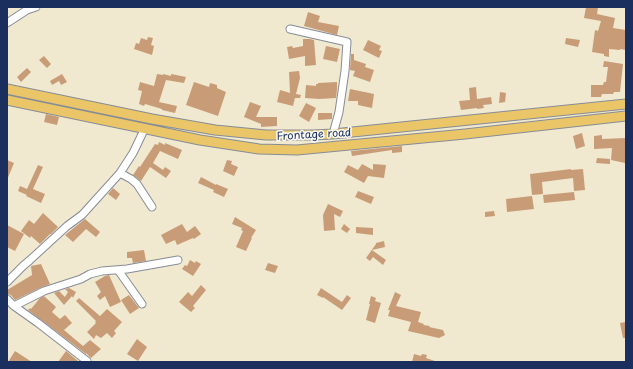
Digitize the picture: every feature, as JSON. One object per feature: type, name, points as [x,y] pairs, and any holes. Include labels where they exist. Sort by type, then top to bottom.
[{"type":"main road","points":[[7,89],[215,130],[266,135],[333,134],[626,104]]},
{"type":"main road","name":"Frontage road","points":[[7,100],[200,140],[259,149],[297,150],[466,134],[626,116]]},
{"type":"main road","points":[[313,135],[314,149]]},
{"type":"street","points":[[7,23],[27,10],[36,7]]},
{"type":"street","points":[[290,30],[347,42],[345,71],[339,112],[333,134]]},
{"type":"street","points":[[7,282],[67,226],[82,215],[120,173],[133,153],[145,128]]},
{"type":"street","points":[[120,173],[137,184],[152,207]]},
{"type":"street","points":[[14,306],[44,291],[81,279],[90,274],[178,260]]},
{"type":"street","points":[[118,270],[142,304]]},
{"type":"street","points":[[7,299],[14,306],[87,361]]},
{"type":"building","points":[[586,7],[598,7],[597,14],[615,18],[613,28],[626,30],[626,50],[609,49],[609,57],[604,56],[604,54],[592,52],[595,30],[598,31],[601,21],[584,18]]},
{"type":"building","points":[[308,12],[320,16],[318,22],[339,26],[337,35],[304,26]]},
{"type":"building","points":[[148,37],[153,38],[151,45],[154,46],[152,55],[134,49],[136,43],[139,44],[141,38],[147,40]]},
{"type":"building","points":[[566,38],[580,40],[578,47],[565,44]]},
{"type":"building","points":[[303,39],[314,40],[316,65],[305,66],[305,56],[289,59],[287,47],[292,46],[293,48],[303,46]]},
{"type":"building","points":[[368,40],[381,46],[379,50],[382,51],[379,58],[363,50]]},
{"type":"building","points":[[326,46],[340,49],[337,62],[323,59]]},
{"type":"building","points":[[351,54],[354,54],[354,60],[366,64],[365,67],[374,70],[370,82],[353,76],[355,71],[350,70]]},
{"type":"building","points":[[44,56],[51,64],[47,68],[39,60]]},
{"type":"building","points":[[604,61],[623,64],[620,92],[614,92],[613,94],[602,94],[601,97],[591,97],[591,85],[603,85],[604,82],[606,82],[608,67],[603,67]]},
{"type":"building","points":[[27,68],[31,72],[21,82],[17,77]]},
{"type":"building","points":[[299,71],[300,78],[296,94],[301,95],[300,98],[295,98],[293,106],[277,102],[280,90],[290,93],[289,72]]},
{"type":"building","points":[[62,74],[67,82],[61,85],[59,81],[52,85],[50,81]]},
{"type":"building","points":[[157,74],[171,76],[171,74],[186,77],[184,83],[166,80],[159,102],[177,106],[175,113],[145,104],[144,106],[139,104],[142,91],[138,90],[140,82],[154,86]]},
{"type":"building","points":[[194,82],[209,87],[210,83],[217,85],[217,88],[226,92],[218,116],[186,105]]},
{"type":"building","points":[[337,82],[336,98],[305,98],[306,85],[316,86],[318,83]]},
{"type":"building","points":[[476,87],[477,99],[491,97],[492,104],[483,105],[484,108],[461,110],[459,101],[470,100],[469,88]]},
{"type":"building","points":[[350,89],[374,94],[372,108],[358,105],[358,101],[348,101]]},
{"type":"building","points":[[500,92],[506,93],[505,102],[499,103]]},
{"type":"building","points":[[250,102],[261,106],[256,117],[277,117],[277,126],[261,127],[261,124],[244,117]]},
{"type":"building","points":[[306,103],[316,108],[309,122],[299,116]]},
{"type":"building","points":[[318,113],[332,113],[332,119],[318,120]]},
{"type":"building","points":[[46,114],[59,117],[57,125],[44,122]]},
{"type":"building","points":[[582,133],[585,146],[576,149],[573,136]]},
{"type":"building","points":[[602,135],[602,139],[626,138],[625,163],[611,160],[612,148],[594,149],[594,136]]},
{"type":"building","points":[[159,142],[182,150],[178,159],[160,151],[153,163],[163,170],[165,167],[171,171],[166,178],[150,167],[141,181],[133,175],[155,144],[158,145]]},
{"type":"building","points":[[402,146],[402,152],[392,153],[392,150],[352,156],[351,151]]},
{"type":"building","points":[[597,158],[610,159],[610,164],[596,163]]},
{"type":"building","points":[[7,160],[14,163],[7,180]]},
{"type":"building","points":[[227,160],[232,161],[231,164],[238,167],[234,176],[223,171]]},
{"type":"building","points":[[362,164],[373,170],[373,164],[386,165],[384,178],[368,176],[364,183],[344,172],[348,165],[358,170]]},
{"type":"building","points":[[38,165],[43,167],[33,189],[45,194],[41,203],[18,191],[20,186],[27,189]]},
{"type":"building","points":[[583,169],[585,190],[574,191],[573,178],[542,182],[543,194],[532,195],[530,174]]},
{"type":"building","points":[[201,177],[216,185],[228,189],[224,197],[213,192],[214,190],[198,183]]},
{"type":"building","points":[[113,188],[120,194],[116,200],[108,194]]},
{"type":"building","points":[[358,191],[374,197],[371,204],[355,197]]},
{"type":"building","points":[[574,192],[575,200],[544,203],[543,195]]},
{"type":"building","points":[[532,196],[534,209],[507,212],[506,199]]},
{"type":"building","points":[[328,204],[343,211],[340,217],[334,214],[335,230],[324,231],[323,215]]},
{"type":"building","points":[[494,211],[495,216],[485,217],[485,212]]},
{"type":"building","points":[[43,213],[58,227],[40,244],[31,236],[30,238],[21,231],[29,220],[34,224]]},
{"type":"building","points":[[235,217],[256,230],[246,251],[236,247],[243,231],[241,230],[242,228],[232,224]]},
{"type":"building","points":[[85,219],[100,232],[96,237],[86,229],[73,242],[65,235]]},
{"type":"building","points":[[182,224],[187,232],[195,226],[201,234],[194,239],[193,238],[177,245],[175,240],[166,244],[161,235]]},
{"type":"building","points":[[344,224],[350,229],[347,233],[341,229]]},
{"type":"building","points":[[7,225],[24,234],[15,251],[7,247]]},
{"type":"building","points":[[356,227],[373,228],[373,235],[356,233]]},
{"type":"building","points":[[384,241],[385,247],[372,250],[386,260],[383,265],[373,257],[370,261],[366,258],[376,243]]},
{"type":"building","points":[[144,250],[146,261],[133,263],[132,258],[127,258],[127,252]]},
{"type":"building","points":[[190,260],[201,264],[193,276],[182,269],[185,265],[187,266]]},
{"type":"building","points":[[268,263],[278,266],[275,273],[265,270]]},
{"type":"building","points":[[41,264],[50,284],[15,300],[11,295],[7,294],[7,290],[32,275],[31,266]]},
{"type":"building","points":[[109,275],[121,302],[110,307],[105,296],[100,300],[97,296],[101,292],[95,282]]},
{"type":"building","points":[[201,285],[206,290],[193,306],[195,308],[191,312],[179,302],[188,292],[192,296]]},
{"type":"building","points":[[69,288],[76,292],[73,298],[72,296],[64,305],[54,293],[59,291],[65,297],[68,292],[65,289]]},
{"type":"building","points":[[321,288],[342,302],[347,295],[351,298],[342,310],[323,297],[317,295]]},
{"type":"building","points":[[395,292],[401,295],[396,306],[421,312],[418,322],[424,324],[423,325],[430,326],[429,327],[443,330],[445,335],[439,338],[408,331],[411,322],[388,316],[390,310],[388,310]]},
{"type":"building","points":[[129,295],[139,308],[130,314],[121,300]]},
{"type":"building","points":[[44,296],[56,307],[52,312],[60,319],[65,315],[72,323],[64,330],[83,346],[90,340],[101,349],[91,358],[28,310],[30,308],[31,309],[40,298]]},
{"type":"building","points":[[371,296],[376,298],[375,301],[381,303],[375,323],[366,320]]},
{"type":"building","points":[[79,298],[100,316],[107,309],[122,322],[114,331],[116,333],[112,338],[107,333],[101,338],[96,335],[94,339],[87,332],[96,323],[96,321],[76,301]]},
{"type":"building","points":[[626,322],[626,338],[623,338],[620,323]]},
{"type":"building","points":[[137,339],[147,347],[138,361],[127,354]]},
{"type":"building","points":[[15,351],[32,362],[8,362]]},
{"type":"building","points":[[66,351],[78,361],[58,362]]},
{"type":"building","points":[[414,354],[421,356],[422,354],[427,355],[426,358],[435,362],[412,362]]}]
